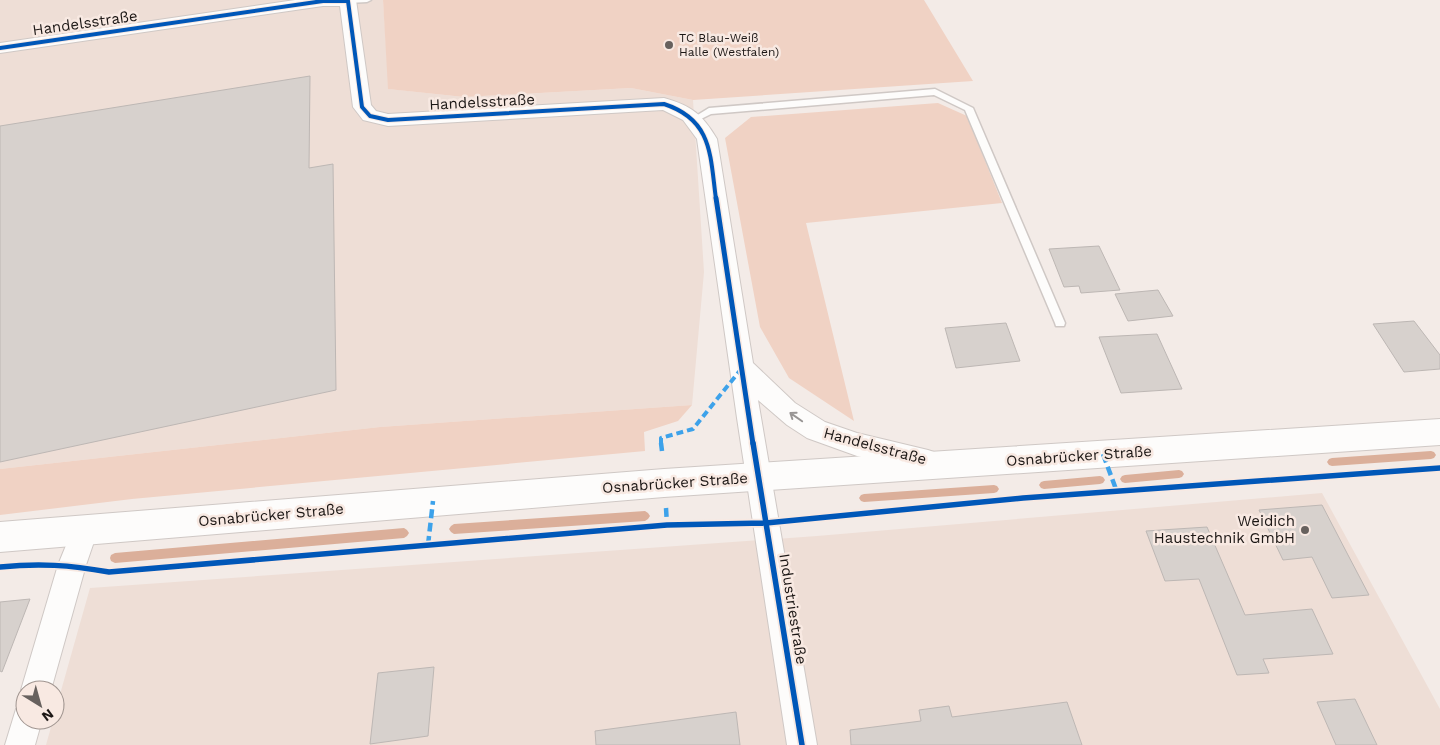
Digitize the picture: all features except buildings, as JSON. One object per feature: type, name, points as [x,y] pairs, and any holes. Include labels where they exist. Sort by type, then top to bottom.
[{"type":"main road","name":"Osnabrücker Straße","points":[[0,537],[424,502],[941,464],[1440,432]]},
{"type":"street","name":"Handelsstraße","points":[[0,48],[323,1],[348,2],[362,107],[370,116],[388,120],[664,104],[680,109],[695,119]]},
{"type":"street","points":[[695,119],[707,139],[759,478]]},
{"type":"street","name":"Handelsstraße","points":[[742,368],[782,407],[815,430],[853,443],[941,464]]},
{"type":"street","name":"Industriestraße","points":[[759,478],[802,745]]},
{"type":"street","points":[[39,680],[72,564],[84,530]]},
{"type":"street","points":[[20,745],[24,730]]},
{"type":"lane","points":[[348,2],[367,0]]},
{"type":"lane","points":[[695,119],[709,111],[935,92],[969,108],[1060,323]]},
{"type":"shaded area","points":[[0,0],[383,0],[389,89],[464,97],[631,88],[693,100],[704,272],[692,405],[380,427],[0,469]]},
{"type":"shaded area","name":"TC Blau-Weiß Halle (Westfalen)","points":[[383,0],[924,0],[973,81],[693,100],[631,88],[464,97],[388,89]]},
{"type":"shaded area","points":[[938,103],[967,116],[1002,203],[806,223],[854,421],[789,378],[760,327],[725,138],[751,117]]},
{"type":"shaded area","points":[[692,405],[678,421],[644,432],[645,451],[132,499],[0,515],[0,469],[380,427]]},
{"type":"shaded area","points":[[1322,493],[1440,709],[1440,745],[46,745],[50,730],[65,730],[64,680],[90,588],[817,536]]},
{"type":"waterway","points":[[1332,462],[1431,455]]},
{"type":"waterway","points":[[1125,479],[1179,474]]},
{"type":"waterway","points":[[1044,485],[1100,480]]},
{"type":"waterway","points":[[864,498],[994,489]]},
{"type":"waterway","points":[[454,529],[645,516]]},
{"type":"waterway","points":[[115,558],[404,533]]},
{"type":"marked path","points":[[662,451],[661,438],[693,429],[742,368]]},
{"type":"marked path","points":[[1103,454],[1117,492]]},
{"type":"marked path","points":[[428,545],[433,501]]},
{"type":"marked path","points":[[666,508],[667,525]]},
{"type":"cycle path","points":[[0,48],[323,1],[348,1],[362,107],[370,116],[388,120],[664,104],[679,109],[690,116],[699,125],[707,139],[749,418],[802,745]]},
{"type":"cycle path","points":[[0,567],[34,564],[72,565],[109,572],[667,525],[766,523],[1023,498],[1440,468]]},
{"type":"place","name":"TC Blau-Weiß Halle (Westfalen)","points":[[669,45]]},
{"type":"place","name":"Weidich Haustechnik GmbH","points":[[1305,530]]}]
